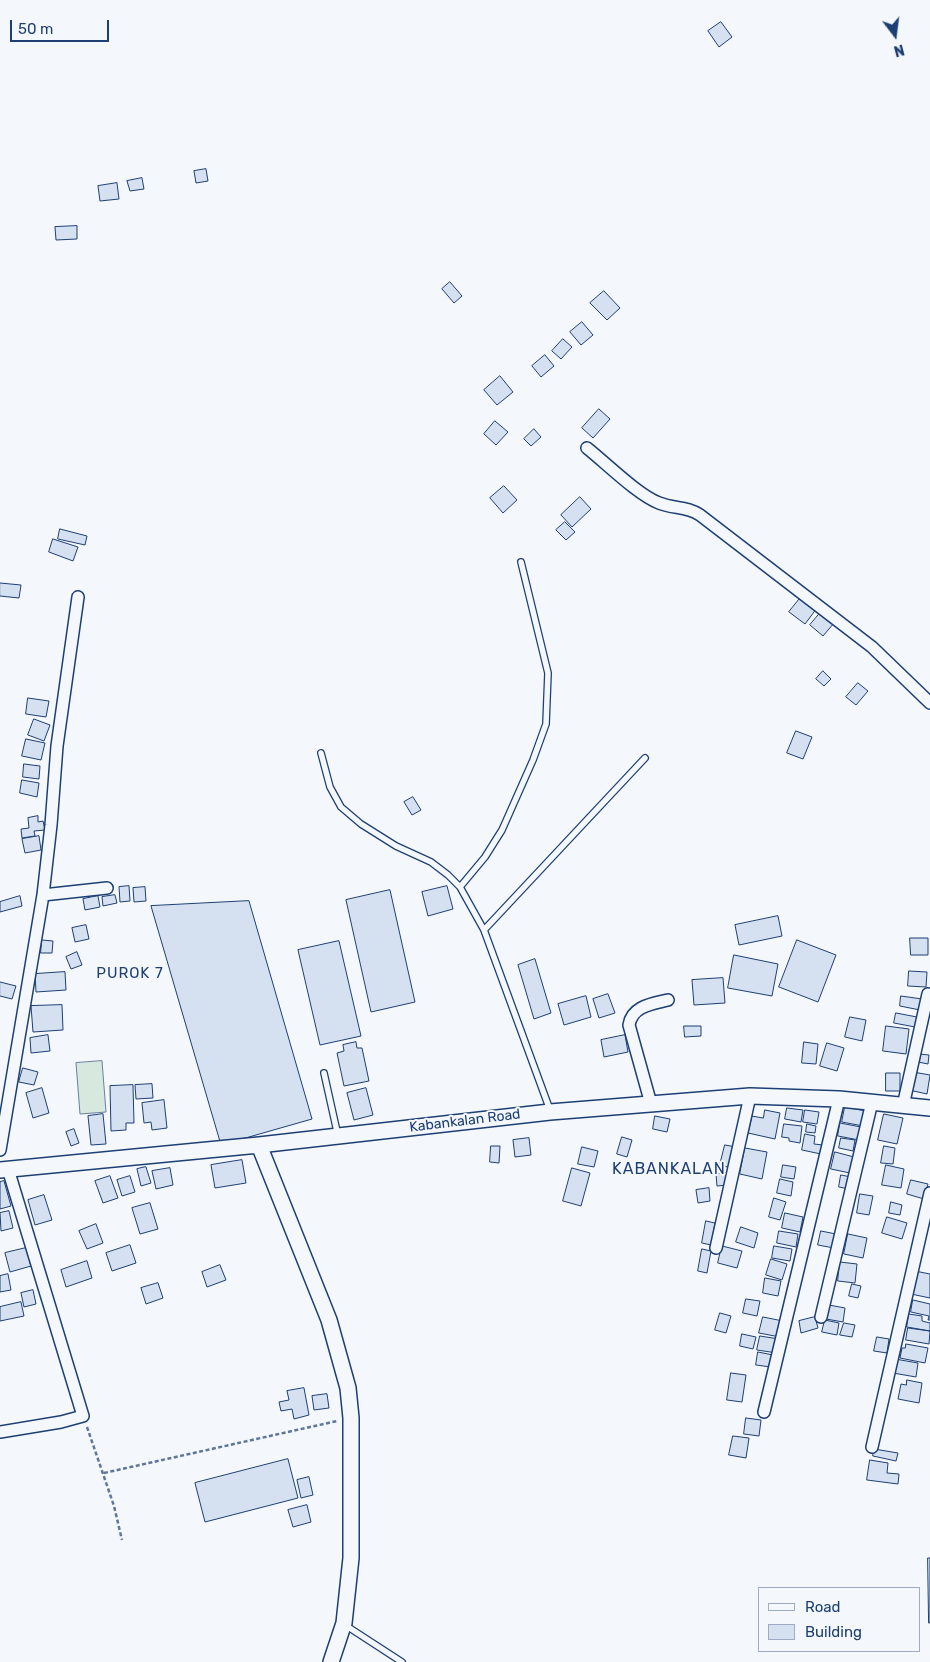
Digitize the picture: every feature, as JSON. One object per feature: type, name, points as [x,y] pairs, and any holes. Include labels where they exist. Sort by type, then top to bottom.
[{"type":"street","points":[[587,448],[644,495],[658,503],[692,509],[872,647],[930,704]]},
{"type":"street","points":[[0,1150],[43,895],[57,746],[78,597]]},
{"type":"street","points":[[43,895],[107,888]]},
{"type":"street","points":[[903,1106],[928,994]]},
{"type":"street","points":[[651,1104],[629,1025],[635,1012],[644,1006],[668,1000]]},
{"type":"street","points":[[716,1248],[750,1096]]},
{"type":"street","name":"Kabankalan Road","points":[[4,1170],[259,1145],[550,1112],[750,1096],[839,1099],[930,1108]]},
{"type":"street","points":[[764,1412],[839,1099]]},
{"type":"street","points":[[821,1317],[872,1102]]},
{"type":"street","points":[[259,1145],[328,1320],[348,1388],[352,1418],[351,1558],[344,1624],[331,1662]]},
{"type":"street","points":[[0,1432],[61,1422],[82,1416],[4,1170]]},
{"type":"street","points":[[872,1447],[930,1193]]},
{"type":"lane","points":[[460,887],[485,857],[502,830],[533,760],[546,724],[548,673],[521,562]]},
{"type":"lane","points":[[321,753],[330,787],[342,807],[361,824],[396,846],[431,862],[460,887],[484,930],[550,1112]]},
{"type":"lane","points":[[484,930],[645,758]]},
{"type":"lane","points":[[324,1073],[338,1136]]},
{"type":"lane","points":[[344,1624],[402,1662]]},
{"type":"path","points":[[82,1416],[104,1474],[122,1540]]},
{"type":"path","points":[[104,1474],[352,1418]]},
{"type":"shaded area","points":[[102,1061],[106,1112],[80,1114],[76,1063]]},
{"type":"building","points":[[721,22],[732,37],[719,47],[708,31]]},
{"type":"building","points":[[206,169],[208,181],[196,183],[194,171]]},
{"type":"building","points":[[142,178],[144,189],[130,191],[127,181]]},
{"type":"building","points":[[117,183],[119,199],[100,201],[98,186]]},
{"type":"building","points":[[77,226],[77,239],[56,240],[55,227]]},
{"type":"building","points":[[450,282],[462,296],[454,303],[442,289]]},
{"type":"building","points":[[604,291],[620,308],[607,320],[590,303]]},
{"type":"building","points":[[582,322],[593,335],[581,345],[570,332]]},
{"type":"building","points":[[563,339],[572,347],[561,359],[552,351]]},
{"type":"building","points":[[545,355],[554,366],[541,377],[532,366]]},
{"type":"building","points":[[500,376],[513,392],[497,405],[484,390]]},
{"type":"building","points":[[599,409],[610,419],[593,438],[582,428]]},
{"type":"building","points":[[495,421],[508,432],[496,445],[484,434]]},
{"type":"building","points":[[534,429],[541,437],[531,446],[524,439]]},
{"type":"building","points":[[504,486],[517,500],[503,513],[490,498]]},
{"type":"building","points":[[580,497],[591,509],[572,527],[561,515]]},
{"type":"building","points":[[565,522],[575,532],[566,540],[556,530]]},
{"type":"building","points":[[60,529],[87,536],[85,545],[58,539]]},
{"type":"building","points":[[53,539],[78,547],[73,561],[49,552]]},
{"type":"building","points":[[0,583],[21,585],[19,598],[0,596]]},
{"type":"building","points":[[802,596],[817,608],[805,624],[789,612]]},
{"type":"building","points":[[821,612],[834,623],[823,636],[810,625]]},
{"type":"building","points":[[823,671],[831,679],[824,686],[816,679]]},
{"type":"building","points":[[858,683],[868,691],[856,705],[846,697]]},
{"type":"building","points":[[28,698],[49,701],[46,717],[26,714]]},
{"type":"building","points":[[34,719],[50,725],[44,741],[28,735]]},
{"type":"building","points":[[796,731],[812,737],[803,759],[787,753]]},
{"type":"building","points":[[26,739],[45,743],[41,760],[22,756]]},
{"type":"building","points":[[24,764],[40,766],[39,779],[23,777]]},
{"type":"building","points":[[22,780],[39,783],[37,797],[20,793]]},
{"type":"building","points":[[413,797],[421,810],[412,815],[404,802]]},
{"type":"building","points":[[38,816],[38,822],[43,821],[45,830],[34,831],[35,836],[22,838],[21,829],[29,828],[28,818]]},
{"type":"building","points":[[39,836],[41,850],[25,853],[22,839]]},
{"type":"building","points":[[129,886],[130,901],[120,902],[119,887]]},
{"type":"building","points":[[447,886],[453,909],[428,916],[422,892]]},
{"type":"building","points":[[145,887],[146,901],[134,902],[133,888]]},
{"type":"building","points":[[390,890],[415,1002],[371,1012],[346,900]]},
{"type":"building","points":[[115,895],[117,903],[103,906],[102,897]]},
{"type":"building","points":[[20,896],[22,906],[0,912],[0,902]]},
{"type":"building","points":[[98,896],[100,907],[85,910],[83,899]]},
{"type":"building","points":[[249,901],[312,1119],[221,1145],[151,906]]},
{"type":"building","points":[[778,916],[782,936],[739,945],[735,925]]},
{"type":"building","points":[[86,925],[89,939],[75,942],[72,928]]},
{"type":"building","points":[[910,938],[928,938],[928,955],[911,955]]},
{"type":"building","points":[[42,940],[53,941],[52,953],[41,953]]},
{"type":"building","points":[[797,940],[836,955],[818,1002],[779,987]]},
{"type":"building","points":[[339,941],[361,1036],[320,1045],[298,950]]},
{"type":"building","points":[[77,952],[82,965],[71,969],[66,957]]},
{"type":"building","points":[[734,955],[778,964],[772,996],[728,988]]},
{"type":"building","points":[[535,959],[551,1013],[534,1019],[518,965]]},
{"type":"building","points":[[909,971],[927,972],[926,987],[908,986]]},
{"type":"building","points":[[65,972],[66,990],[36,992],[35,974]]},
{"type":"building","points":[[723,978],[725,1003],[694,1005],[692,980]]},
{"type":"building","points":[[0,982],[16,986],[12,999],[0,996]]},
{"type":"building","points":[[608,994],[615,1013],[599,1018],[593,999]]},
{"type":"building","points":[[586,996],[591,1017],[564,1025],[558,1004]]},
{"type":"building","points":[[901,996],[922,999],[920,1010],[900,1006]]},
{"type":"building","points":[[62,1005],[63,1030],[33,1032],[31,1006]]},
{"type":"building","points":[[896,1013],[917,1017],[915,1027],[894,1023]]},
{"type":"building","points":[[850,1017],[866,1020],[862,1041],[845,1037]]},
{"type":"building","points":[[684,1026],[701,1026],[701,1036],[685,1037]]},
{"type":"building","points":[[886,1026],[909,1029],[906,1054],[883,1051]]},
{"type":"building","points":[[48,1035],[50,1051],[31,1053],[30,1038]]},
{"type":"building","points":[[625,1035],[628,1052],[604,1057],[601,1040]]},
{"type":"building","points":[[356,1042],[357,1048],[362,1048],[369,1081],[344,1086],[337,1053],[344,1051],[343,1045]]},
{"type":"building","points":[[804,1042],[818,1044],[816,1064],[802,1063]]},
{"type":"building","points":[[827,1043],[844,1048],[837,1071],[820,1066]]},
{"type":"building","points":[[919,1054],[929,1055],[928,1064],[918,1062]]},
{"type":"building","points":[[23,1068],[38,1072],[34,1085],[19,1082]]},
{"type":"building","points":[[913,1072],[930,1075],[927,1094],[909,1090]]},
{"type":"building","points":[[886,1073],[900,1073],[900,1091],[886,1091]]},
{"type":"building","points":[[152,1084],[153,1098],[136,1099],[135,1085]]},
{"type":"building","points":[[133,1085],[134,1123],[126,1123],[126,1130],[111,1131],[110,1086]]},
{"type":"building","points":[[42,1088],[49,1113],[33,1118],[26,1093]]},
{"type":"building","points":[[366,1088],[373,1115],[354,1120],[347,1093]]},
{"type":"building","points":[[164,1100],[167,1128],[152,1130],[151,1122],[144,1123],[142,1103]]},
{"type":"building","points":[[845,1107],[866,1111],[863,1126],[842,1122]]},
{"type":"building","points":[[787,1108],[803,1110],[801,1122],[785,1119]]},
{"type":"building","points":[[765,1110],[780,1113],[775,1139],[748,1133],[752,1116],[763,1118]]},
{"type":"building","points":[[805,1110],[819,1112],[817,1124],[803,1122]]},
{"type":"building","points":[[103,1114],[106,1144],[91,1145],[88,1116]]},
{"type":"building","points":[[884,1114],[903,1118],[897,1144],[878,1140]]},
{"type":"building","points":[[655,1116],[670,1119],[667,1132],[653,1129]]},
{"type":"building","points":[[840,1123],[861,1127],[859,1140],[838,1136]]},
{"type":"building","points":[[784,1124],[802,1126],[800,1143],[789,1141],[789,1138],[782,1137]]},
{"type":"building","points":[[807,1124],[816,1126],[815,1133],[806,1132]]},
{"type":"building","points":[[74,1129],[79,1143],[71,1146],[66,1132]]},
{"type":"building","points":[[805,1134],[815,1136],[814,1144],[823,1145],[821,1154],[802,1150]]},
{"type":"building","points":[[622,1137],[632,1140],[627,1157],[617,1154]]},
{"type":"building","points":[[529,1138],[531,1155],[515,1157],[513,1140]]},
{"type":"building","points":[[841,1138],[855,1140],[853,1151],[839,1148]]},
{"type":"building","points":[[725,1145],[736,1147],[731,1168],[720,1165]]},
{"type":"building","points":[[491,1146],[500,1146],[499,1163],[490,1162]]},
{"type":"building","points":[[884,1146],[895,1148],[893,1164],[881,1163]]},
{"type":"building","points":[[582,1147],[598,1151],[594,1167],[578,1164]]},
{"type":"building","points":[[745,1148],[767,1152],[762,1179],[740,1174]]},
{"type":"building","points":[[835,1152],[854,1157],[850,1173],[831,1169]]},
{"type":"building","points":[[242,1160],[246,1183],[215,1188],[211,1165]]},
{"type":"building","points":[[783,1165],[796,1167],[794,1179],[781,1177]]},
{"type":"building","points":[[886,1165],[904,1169],[901,1188],[882,1185]]},
{"type":"building","points":[[146,1167],[151,1183],[141,1186],[137,1169]]},
{"type":"building","points":[[170,1168],[173,1185],[156,1189],[152,1171]]},
{"type":"building","points":[[572,1168],[590,1173],[581,1206],[563,1201]]},
{"type":"building","points":[[727,1173],[728,1185],[717,1186],[716,1174]]},
{"type":"building","points":[[841,1175],[851,1177],[849,1189],[839,1187]]},
{"type":"building","points":[[110,1176],[118,1198],[103,1203],[95,1181]]},
{"type":"building","points":[[130,1176],[135,1192],[122,1196],[117,1180]]},
{"type":"building","points":[[780,1179],[793,1182],[791,1196],[777,1193]]},
{"type":"building","points":[[911,1180],[928,1184],[924,1199],[907,1194]]},
{"type":"building","points":[[4,1181],[11,1206],[0,1209],[0,1182]]},
{"type":"building","points":[[709,1188],[710,1201],[698,1203],[696,1190]]},
{"type":"building","points":[[860,1194],[873,1196],[869,1215],[857,1213]]},
{"type":"building","points":[[44,1195],[52,1220],[35,1225],[28,1200]]},
{"type":"building","points":[[774,1198],[786,1202],[780,1220],[769,1217]]},
{"type":"building","points":[[891,1202],[902,1205],[900,1215],[889,1213]]},
{"type":"building","points":[[150,1203],[158,1229],[140,1234],[132,1208]]},
{"type":"building","points":[[9,1211],[13,1228],[1,1231],[0,1213]]},
{"type":"building","points":[[785,1213],[803,1217],[800,1232],[782,1228]]},
{"type":"building","points":[[887,1217],[907,1223],[902,1239],[882,1233]]},
{"type":"building","points":[[706,1221],[715,1223],[711,1245],[702,1243]]},
{"type":"building","points":[[96,1224],[103,1243],[87,1249],[79,1231]]},
{"type":"building","points":[[741,1227],[758,1233],[754,1248],[736,1242]]},
{"type":"building","points":[[779,1231],[798,1234],[796,1247],[777,1243]]},
{"type":"building","points":[[821,1231],[836,1234],[834,1248],[818,1245]]},
{"type":"building","points":[[848,1234],[867,1238],[863,1258],[844,1254]]},
{"type":"building","points":[[130,1245],[136,1263],[112,1271],[106,1253]]},
{"type":"building","points":[[722,1246],[742,1251],[737,1268],[718,1263]]},
{"type":"building","points":[[774,1246],[792,1249],[790,1261],[772,1258]]},
{"type":"building","points":[[26,1248],[31,1266],[10,1272],[5,1253]]},
{"type":"building","points":[[702,1249],[711,1251],[707,1273],[698,1271]]},
{"type":"building","points":[[771,1259],[787,1264],[782,1280],[766,1275]]},
{"type":"building","points":[[87,1261],[92,1278],[66,1287],[61,1270]]},
{"type":"building","points":[[840,1262],[857,1264],[855,1283],[838,1281]]},
{"type":"building","points":[[220,1265],[226,1280],[207,1287],[202,1272]]},
{"type":"building","points":[[915,1271],[930,1274],[930,1298],[911,1294]]},
{"type":"building","points":[[8,1274],[11,1290],[0,1292],[0,1276]]},
{"type":"building","points":[[765,1278],[781,1281],[778,1296],[763,1293]]},
{"type":"building","points":[[158,1283],[163,1298],[146,1304],[141,1288]]},
{"type":"building","points":[[852,1284],[861,1286],[858,1298],[849,1296]]},
{"type":"building","points":[[33,1290],[36,1304],[24,1307],[21,1293]]},
{"type":"building","points":[[746,1299],[760,1301],[757,1316],[743,1313]]},
{"type":"building","points":[[913,1300],[930,1304],[930,1320],[928,1320],[929,1316],[911,1312]]},
{"type":"building","points":[[21,1302],[24,1316],[0,1321],[0,1307]]},
{"type":"building","points":[[829,1305],[845,1308],[843,1322],[826,1319]]},
{"type":"building","points":[[720,1313],[731,1316],[726,1333],[715,1330]]},
{"type":"building","points":[[909,1314],[922,1316],[922,1321],[930,1323],[930,1331],[907,1327]]},
{"type":"building","points":[[763,1317],[783,1321],[780,1337],[759,1333]]},
{"type":"building","points":[[815,1317],[818,1328],[801,1333],[799,1321]]},
{"type":"building","points":[[825,1320],[839,1323],[837,1335],[822,1332]]},
{"type":"building","points":[[844,1323],[855,1325],[852,1337],[840,1335]]},
{"type":"building","points":[[908,1328],[930,1331],[929,1344],[906,1340]]},
{"type":"building","points":[[742,1334],[756,1337],[753,1349],[740,1346]]},
{"type":"building","points":[[760,1336],[779,1339],[777,1353],[757,1350]]},
{"type":"building","points":[[877,1337],[889,1339],[887,1353],[874,1351]]},
{"type":"building","points":[[906,1344],[928,1348],[925,1363],[900,1358],[902,1348],[905,1348]]},
{"type":"building","points":[[758,1352],[773,1355],[771,1367],[756,1365]]},
{"type":"building","points":[[895,1359],[918,1363],[916,1377],[893,1373]]},
{"type":"building","points":[[731,1373],[746,1375],[742,1402],[727,1400]]},
{"type":"building","points":[[907,1380],[922,1383],[919,1403],[898,1399],[901,1384],[906,1385]]},
{"type":"building","points":[[304,1388],[309,1415],[294,1419],[292,1409],[281,1411],[279,1402],[289,1400],[287,1391]]},
{"type":"building","points":[[327,1394],[329,1408],[314,1410],[312,1396]]},
{"type":"building","points":[[746,1418],[761,1420],[759,1436],[744,1434]]},
{"type":"building","points":[[733,1436],[749,1438],[746,1458],[729,1455]]},
{"type":"building","points":[[874,1449],[898,1453],[896,1461],[873,1456]]},
{"type":"building","points":[[288,1459],[298,1498],[205,1522],[195,1483]]},
{"type":"building","points":[[870,1460],[888,1463],[887,1473],[899,1474],[898,1484],[867,1480]]},
{"type":"building","points":[[309,1477],[313,1495],[301,1498],[297,1480]]},
{"type":"building","points":[[307,1505],[311,1522],[293,1527],[288,1510]]},
{"type":"building","points":[[928,1558],[930,1558],[930,1623],[929,1623]]},
{"type":"district","name":"PUROK 7","points":[[130,974]]},
{"type":"district","name":"KABANKALAN","points":[[669,1169]]}]
